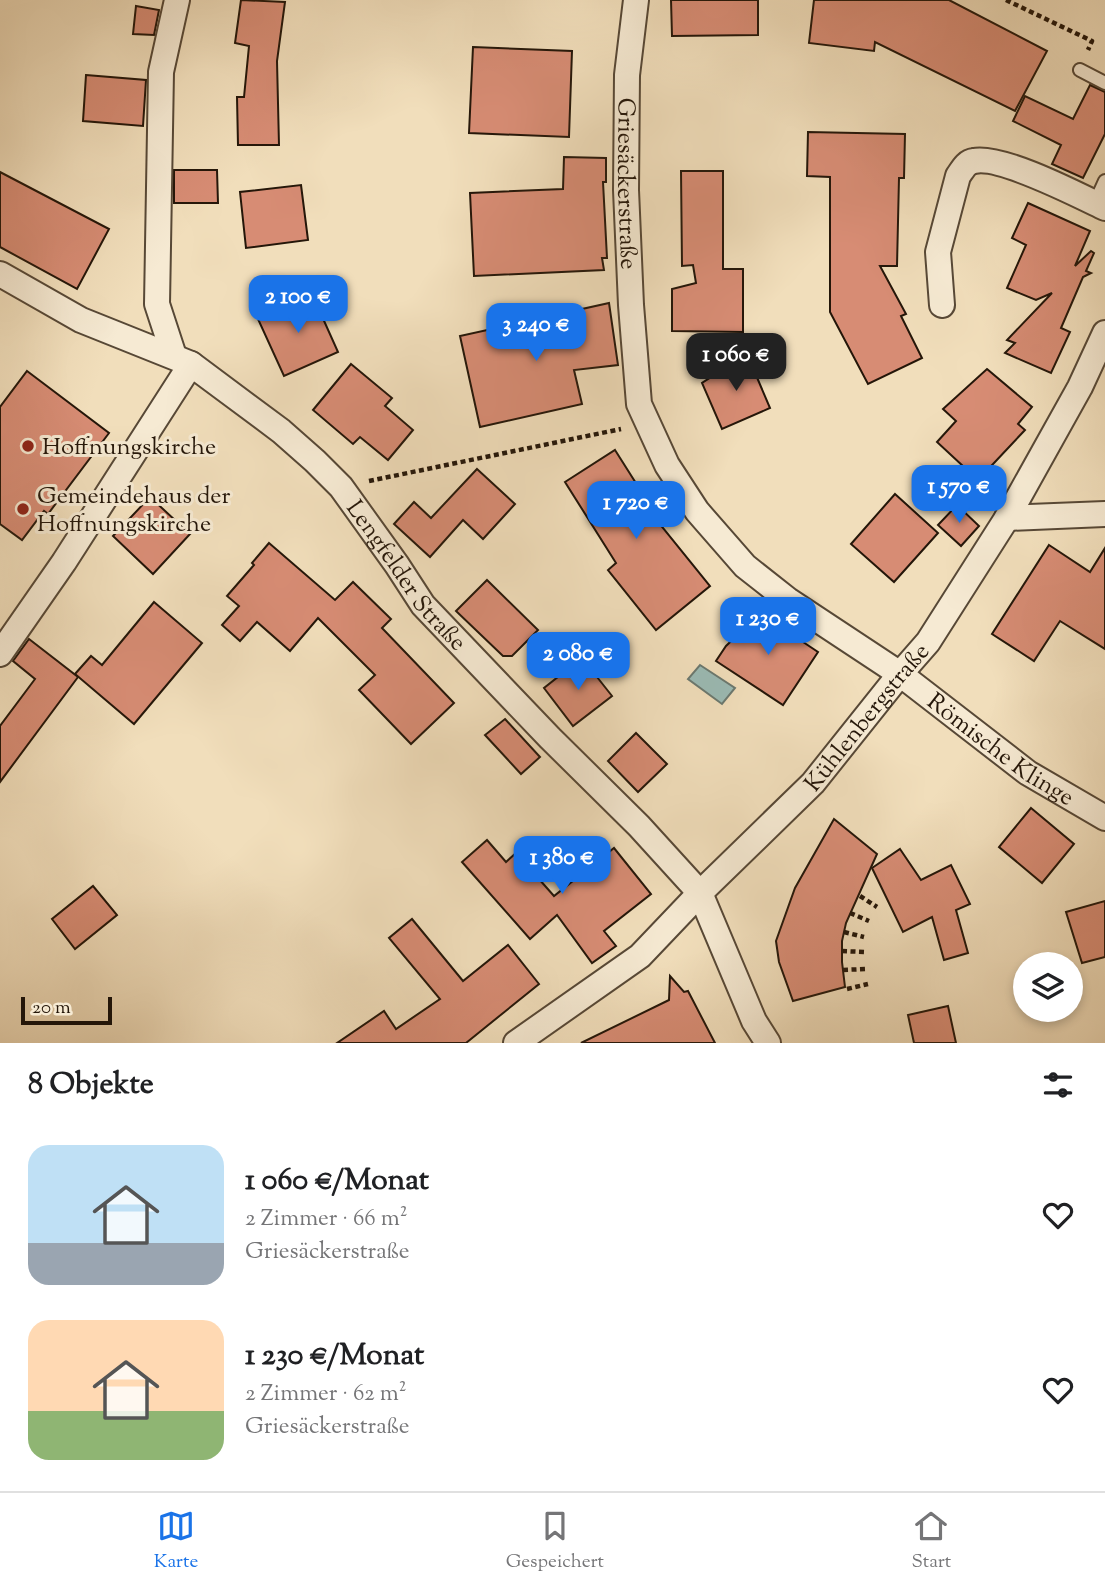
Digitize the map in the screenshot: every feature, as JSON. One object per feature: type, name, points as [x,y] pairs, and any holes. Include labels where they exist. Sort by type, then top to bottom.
[{"type":"street","points":[[0,654],[64,562],[183,360],[157,304],[161,72],[177,0]]},
{"type":"street","name":"Griesäckerstraße","points":[[636,0],[627,75],[626,190],[639,404],[667,465],[697,511],[745,566],[788,600],[900,674]]},
{"type":"street","points":[[942,305],[938,252],[958,176],[965,165],[974,161],[1001,162],[1102,197]]},
{"type":"street","name":"Lengfelder Straße","points":[[0,274],[81,320],[183,360],[281,431],[316,461],[341,487],[423,605],[550,738],[639,826],[700,893],[754,1021],[768,1043]]},
{"type":"street","name":"Kühlenbergstraße","points":[[516,1043],[640,956],[700,893],[813,783],[928,642],[1007,518],[1080,387],[1105,333]]},
{"type":"street","points":[[1007,518],[1105,514]]},
{"type":"street","name":"Römische Klinge","points":[[900,674],[1028,773],[1105,818]]},
{"type":"lane","points":[[1080,70],[1105,83]]},
{"type":"path","points":[[1006,0],[1092,41],[1080,70]]},
{"type":"path","points":[[341,487],[648,424]]},
{"type":"path","points":[[860,896],[877,907]]},
{"type":"path","points":[[850,913],[869,921]]},
{"type":"path","points":[[844,932],[864,937]]},
{"type":"path","points":[[842,951],[864,952]]},
{"type":"path","points":[[843,970],[865,969]]},
{"type":"path","points":[[847,989],[868,984]]},
{"type":"water","points":[[700,665],[735,688],[722,704],[688,679]]},
{"type":"building","points":[[241,0],[285,2],[277,61],[279,145],[238,145],[237,97],[244,97],[249,46],[235,43]]},
{"type":"building","points":[[671,0],[758,0],[758,35],[672,36]]},
{"type":"building","points":[[814,0],[949,0],[1047,51],[1015,111],[875,42],[874,51],[809,43]]},
{"type":"building","points":[[136,6],[159,10],[154,35],[133,34]]},
{"type":"building","points":[[473,47],[572,51],[569,137],[469,133]]},
{"type":"building","points":[[86,75],[146,80],[143,126],[83,121]]},
{"type":"building","points":[[1090,85],[1105,92],[1105,134],[1083,178],[1052,164],[1061,145],[1013,121],[1025,96],[1073,119]]},
{"type":"building","points":[[808,132],[905,134],[904,178],[899,178],[897,266],[880,266],[906,314],[901,316],[922,358],[868,384],[830,312],[830,177],[807,176]]},
{"type":"building","points":[[564,157],[606,158],[606,182],[603,182],[607,258],[602,258],[604,270],[474,276],[470,193],[563,189]]},
{"type":"building","points":[[174,170],[217,170],[218,203],[174,203]]},
{"type":"building","points":[[681,171],[723,171],[723,269],[743,269],[743,332],[672,331],[672,289],[696,283],[693,265],[682,266]]},
{"type":"building","points":[[0,172],[109,229],[77,289],[0,247]]},
{"type":"building","points":[[301,185],[308,240],[246,248],[240,192]]},
{"type":"building","points":[[1028,203],[1090,231],[1075,266],[1091,251],[1094,253],[1086,271],[1091,273],[1083,277],[1061,328],[1070,332],[1051,373],[1005,353],[1015,343],[1007,340],[1052,293],[1036,300],[1007,288],[1026,245],[1012,238]]},
{"type":"building","points":[[312,294],[338,352],[284,376],[258,319]]},
{"type":"building","points":[[609,303],[618,365],[574,370],[582,404],[480,427],[460,336]]},
{"type":"building","points":[[747,354],[770,408],[722,429],[702,383]]},
{"type":"building","points":[[351,364],[392,398],[385,406],[413,430],[388,460],[360,437],[353,444],[313,410]]},
{"type":"building","points":[[987,369],[1032,407],[1018,424],[1025,430],[978,480],[937,442],[956,421],[943,409]]},
{"type":"building","name":"Hoffnungskirche","points":[[27,371],[109,433],[48,514],[44,511],[22,540],[0,524],[0,407]]},
{"type":"building","points":[[615,450],[646,499],[642,502],[710,586],[656,630],[608,570],[616,563],[565,482]]},
{"type":"building","points":[[477,469],[515,504],[483,539],[463,520],[430,557],[394,524],[414,502],[431,518]]},
{"type":"building","points":[[895,494],[938,533],[894,582],[851,544]]},
{"type":"building","points":[[150,497],[190,534],[153,574],[113,536]]},
{"type":"building","points":[[957,505],[979,526],[961,546],[938,525]]},
{"type":"building","points":[[269,543],[335,600],[353,582],[391,619],[382,628],[454,703],[411,744],[359,690],[375,675],[318,618],[290,651],[257,622],[240,641],[222,625],[239,606],[227,596]]},
{"type":"building","points":[[1049,545],[1090,572],[1105,548],[1105,649],[1060,621],[1034,661],[992,634]]},
{"type":"building","points":[[487,580],[538,630],[512,656],[503,656],[456,611]]},
{"type":"building","points":[[154,602],[202,643],[134,724],[75,674],[91,656],[102,665]]},
{"type":"building","points":[[752,608],[818,652],[783,705],[716,661],[726,646],[744,629],[740,625]]},
{"type":"building","points":[[29,639],[78,677],[0,782],[0,726],[35,679],[13,661]]},
{"type":"building","points":[[582,658],[612,696],[573,726],[544,688]]},
{"type":"building","points":[[505,719],[540,757],[521,774],[485,735]]},
{"type":"building","points":[[636,733],[667,764],[638,792],[608,761]]},
{"type":"building","points":[[1031,808],[1074,844],[1042,883],[999,847]]},
{"type":"building","points":[[834,819],[877,854],[846,923],[842,941],[845,987],[793,1001],[779,962],[776,941],[795,888]]},
{"type":"building","points":[[487,840],[506,862],[516,853],[554,896],[614,848],[651,894],[604,931],[616,946],[592,963],[557,915],[530,939],[462,862]]},
{"type":"building","points":[[900,849],[921,880],[951,865],[970,904],[956,910],[968,953],[944,960],[932,917],[903,932],[872,868]]},
{"type":"building","points":[[93,886],[117,915],[75,949],[52,919]]},
{"type":"building","points":[[1105,901],[1105,957],[1083,963],[1083,952],[1079,952],[1066,912]]},
{"type":"building","points":[[412,919],[463,981],[508,945],[539,984],[466,1043],[337,1043],[384,1011],[396,1029],[440,999],[389,938]]},
{"type":"building","points":[[670,976],[684,992],[688,991],[715,1043],[581,1043],[669,1000]]},
{"type":"building","points":[[948,1006],[956,1043],[914,1043],[908,1015]]},
{"type":"place","name":"Hoffnungskirche","points":[[28,446]]},
{"type":"place","name":"Gemeindehaus der Hoffnungskirche","points":[[23,509]]}]
